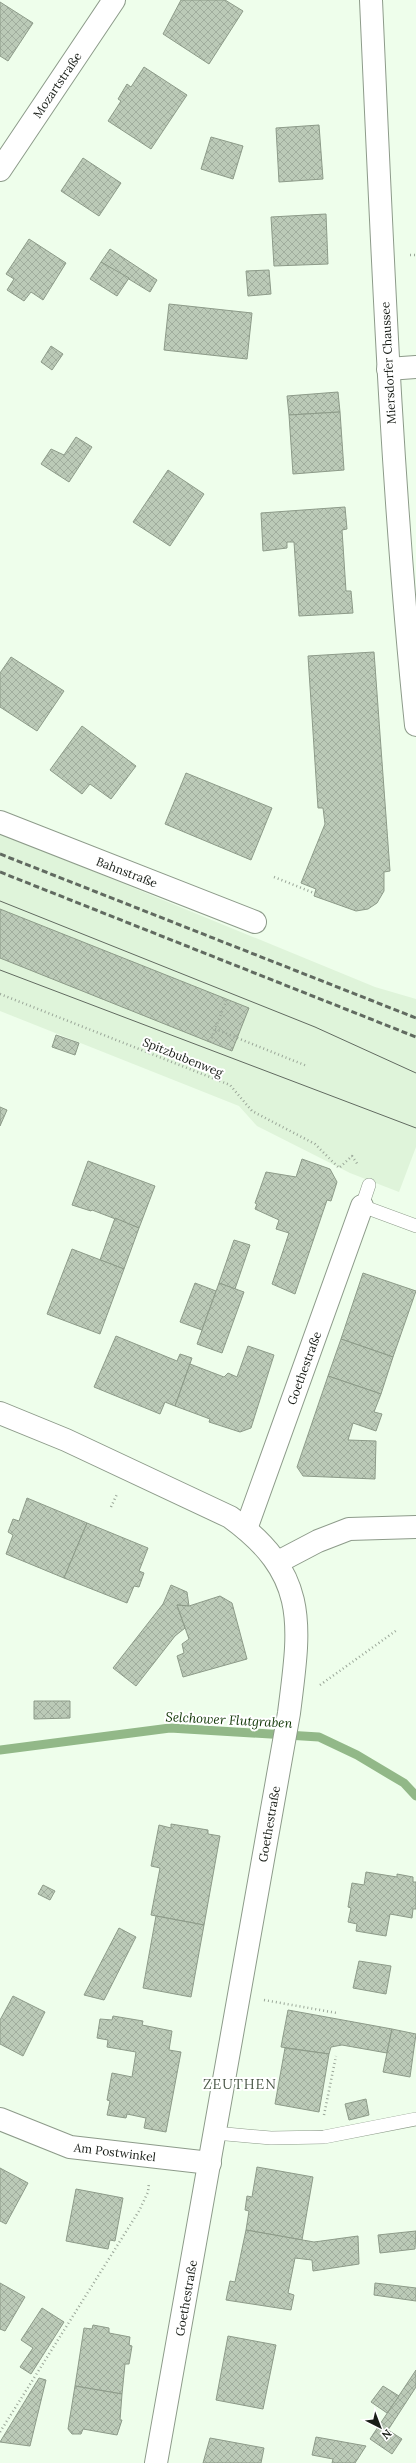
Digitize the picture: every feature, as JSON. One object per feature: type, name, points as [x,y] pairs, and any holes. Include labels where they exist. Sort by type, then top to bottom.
[{"type":"street","name":"Mozartstraße","points":[[0,170],[114,0]]},
{"type":"street","name":"Miersdorfer Chaussee","points":[[371,0],[388,369],[407,637],[416,725]]},
{"type":"street","points":[[388,369],[416,367]]},
{"type":"street","name":"Bahnstraße","points":[[0,822],[255,922]]},
{"type":"street","name":"Goethestraße","points":[[246,1529],[362,1206]]},
{"type":"street","name":"Goethestraße","points":[[0,1413],[66,1440],[210,1507],[246,1529],[278,1562],[294,1599],[297,1630],[288,1713],[156,2463]]},
{"type":"street","points":[[278,1562],[318,1540],[349,1529],[416,1528]]},
{"type":"street","name":"Am Postwinkel","points":[[0,2120],[70,2147],[210,2163]]},
{"type":"lane","points":[[369,1185],[362,1206],[416,1226]]},
{"type":"lane","points":[[215,2133],[271,2138],[324,2137],[416,2119]]},
{"type":"path","points":[[410,255],[416,255]]},
{"type":"path","points":[[274,877],[314,893]]},
{"type":"path","name":"Spitzbubenweg","points":[[0,994],[230,1085],[252,1111],[315,1144],[339,1168],[352,1156]]},
{"type":"path","points":[[210,1042],[227,999]]},
{"type":"path","points":[[215,1029],[307,1066]]},
{"type":"path","points":[[111,1507],[117,1494]]},
{"type":"path","points":[[315,1689],[398,1630]]},
{"type":"path","points":[[262,1999],[337,2012]]},
{"type":"path","points":[[318,2116],[324,2115],[336,2056]]},
{"type":"path","points":[[0,2432],[139,2211],[148,2192],[152,2157]]},
{"type":"shaded area","points":[[0,833],[375,987],[416,999],[416,1147],[399,1192],[350,1173],[257,1126],[239,1106],[0,1011]]},
{"type":"building","points":[[181,0],[225,0],[243,11],[209,64],[163,34]]},
{"type":"building","points":[[0,2],[33,23],[8,61],[0,56]]},
{"type":"building","points":[[144,67],[187,95],[151,149],[108,121],[121,101],[118,99],[127,84],[131,87]]},
{"type":"building","points":[[319,125],[323,179],[279,182],[276,128]]},
{"type":"building","points":[[211,137],[243,146],[233,179],[201,169]]},
{"type":"building","points":[[83,158],[121,183],[99,216],[61,191]]},
{"type":"building","points":[[326,214],[328,264],[274,266],[271,217]]},
{"type":"building","points":[[29,239],[66,263],[43,300],[31,292],[24,301],[7,290],[14,279],[6,274]]},
{"type":"building","points":[[110,249],[157,280],[150,292],[101,262]]},
{"type":"building","points":[[101,262],[129,278],[117,296],[90,279]]},
{"type":"building","points":[[269,270],[271,294],[248,296],[246,271]]},
{"type":"building","points":[[169,304],[252,313],[247,359],[164,350]]},
{"type":"building","points":[[51,346],[63,354],[52,370],[41,362]]},
{"type":"building","points":[[338,392],[340,412],[289,415],[287,396]]},
{"type":"building","points":[[340,412],[344,470],[293,474],[289,415]]},
{"type":"building","points":[[76,437],[92,447],[69,482],[41,464],[51,449],[64,455]]},
{"type":"building","points":[[168,470],[204,494],[170,546],[133,522]]},
{"type":"building","points":[[345,507],[347,529],[342,530],[346,591],[351,591],[353,613],[299,616],[294,542],[287,542],[287,548],[263,551],[261,513]]},
{"type":"building","points":[[374,652],[390,871],[384,872],[384,891],[377,903],[368,909],[356,911],[314,896],[316,889],[301,883],[325,824],[323,808],[318,808],[308,656]]},
{"type":"building","points":[[11,657],[64,691],[37,731],[0,707],[0,673]]},
{"type":"building","points":[[82,726],[136,766],[111,799],[90,784],[82,794],[50,770]]},
{"type":"building","points":[[186,773],[272,808],[251,860],[165,824]]},
{"type":"building","points":[[0,909],[249,1008],[232,1051],[0,958]]},
{"type":"building","points":[[56,1035],[79,1043],[75,1055],[52,1047]]},
{"type":"building","points":[[0,1107],[7,1110],[0,1126]]},
{"type":"building","points":[[302,1159],[330,1169],[337,1182],[331,1201],[327,1200],[295,1294],[272,1284],[289,1233],[276,1229],[279,1220],[255,1209],[257,1204],[255,1203],[266,1172],[296,1177]]},
{"type":"building","points":[[88,1161],[155,1186],[139,1228],[92,1210],[91,1211],[72,1205]]},
{"type":"building","points":[[115,1218],[139,1228],[124,1269],[100,1260]]},
{"type":"building","points":[[234,1240],[250,1245],[235,1289],[219,1283]]},
{"type":"building","points":[[72,1249],[124,1269],[100,1334],[47,1314]]},
{"type":"building","points":[[363,1273],[416,1291],[393,1357],[341,1339]]},
{"type":"building","points":[[195,1283],[216,1291],[202,1330],[180,1322]]},
{"type":"building","points":[[219,1283],[244,1292],[222,1353],[197,1344]]},
{"type":"building","points":[[116,1336],[177,1361],[180,1354],[192,1358],[175,1406],[165,1402],[160,1414],[94,1387]]},
{"type":"building","points":[[341,1339],[393,1357],[381,1394],[328,1376]]},
{"type":"building","points":[[248,1346],[274,1355],[251,1428],[240,1432],[209,1422],[210,1419],[175,1406],[190,1364],[224,1377],[228,1373],[237,1377]]},
{"type":"building","points":[[328,1376],[381,1394],[374,1412],[382,1414],[376,1431],[353,1423],[348,1440],[376,1441],[375,1479],[303,1476],[297,1467]]},
{"type":"building","points":[[27,1498],[87,1523],[64,1578],[6,1554],[13,1535],[8,1532],[13,1519],[19,1521]]},
{"type":"building","points":[[87,1523],[148,1548],[139,1571],[144,1573],[139,1587],[134,1586],[127,1603],[64,1578]]},
{"type":"building","points":[[171,1585],[187,1592],[189,1606],[177,1605],[185,1628],[175,1636],[136,1686],[113,1668],[163,1604]]},
{"type":"building","points":[[220,1596],[232,1603],[247,1659],[183,1677],[177,1656],[184,1653],[182,1644],[189,1639],[177,1605],[189,1606]]},
{"type":"building","points":[[34,1701],[70,1701],[70,1718],[34,1719]]},
{"type":"building","points":[[171,1824],[208,1830],[208,1834],[220,1836],[204,1925],[151,1915],[160,1868],[151,1866],[159,1825],[171,1828]]},
{"type":"building","points":[[366,1872],[397,1877],[397,1874],[413,1877],[413,1882],[416,1882],[416,1909],[413,1909],[412,1918],[390,1914],[386,1936],[356,1931],[357,1924],[348,1922],[351,1908],[348,1907],[352,1883],[364,1885]]},
{"type":"building","points":[[43,1885],[55,1891],[50,1900],[38,1894]]},
{"type":"building","points":[[156,1916],[204,1925],[191,1997],[143,1988]]},
{"type":"building","points":[[119,1928],[136,1937],[104,2000],[84,1995]]},
{"type":"building","points":[[359,1961],[391,1966],[386,1994],[353,1988]]},
{"type":"building","points":[[13,1996],[45,2012],[23,2056],[0,2044],[0,2020]]},
{"type":"building","points":[[288,2010],[392,2029],[387,2053],[342,2045],[331,2047],[329,2054],[281,2047]]},
{"type":"building","points":[[113,2016],[143,2021],[142,2025],[172,2031],[169,2050],[181,2052],[166,2132],[144,2128],[146,2118],[127,2114],[126,2118],[107,2115],[110,2101],[107,2100],[112,2073],[132,2077],[136,2052],[107,2047],[108,2040],[97,2038],[100,2019],[112,2020]]},
{"type":"building","points":[[392,2029],[416,2034],[410,2077],[383,2072]]},
{"type":"building","points":[[285,2048],[329,2054],[319,2112],[275,2104]]},
{"type":"building","points":[[366,2099],[369,2115],[349,2120],[345,2104]]},
{"type":"building","points":[[257,2167],[313,2177],[302,2240],[246,2230],[249,2211],[245,2210],[247,2196],[252,2197]]},
{"type":"building","points":[[0,2168],[28,2183],[6,2224],[0,2221]]},
{"type":"building","points":[[76,2189],[123,2198],[115,2241],[110,2240],[108,2249],[66,2241]]},
{"type":"building","points":[[246,2230],[314,2242],[358,2236],[359,2264],[313,2271],[312,2260],[295,2258],[288,2293],[294,2295],[291,2310],[226,2300],[230,2281],[235,2282]]},
{"type":"building","points":[[416,2231],[415,2249],[380,2253],[378,2235]]},
{"type":"building","points":[[0,2283],[25,2297],[5,2331],[0,2329]]},
{"type":"building","points":[[375,2283],[416,2288],[416,2301],[374,2295]]},
{"type":"building","points":[[42,2308],[64,2322],[31,2374],[20,2367],[33,2348],[21,2340]]},
{"type":"building","points":[[93,2325],[109,2328],[109,2333],[130,2337],[129,2345],[132,2346],[129,2364],[125,2364],[122,2394],[75,2386],[84,2328],[92,2329]]},
{"type":"building","points":[[228,2336],[276,2345],[263,2409],[216,2400]]},
{"type":"building","points":[[416,2370],[416,2387],[388,2430],[402,2439],[392,2454],[370,2439]]},
{"type":"building","points":[[39,2378],[46,2380],[30,2446],[0,2442]]},
{"type":"building","points":[[75,2386],[122,2394],[120,2420],[122,2420],[117,2435],[83,2429],[81,2434],[72,2434],[68,2429]]},
{"type":"building","points":[[383,2386],[399,2396],[387,2413],[371,2402]]},
{"type":"building","points":[[316,2437],[366,2446],[355,2463],[332,2463],[333,2459],[312,2455]]},
{"type":"building","points":[[210,2438],[264,2448],[261,2463],[203,2463]]},
{"type":"waterway","name":"Selchower Flutgraben","points":[[0,1750],[170,1728],[319,1737],[357,1755],[404,1783],[416,1796]]},
{"type":"tram line","points":[[0,901],[315,1027],[416,1073]]},
{"type":"tram line","points":[[0,970],[416,1128]]},
{"type":"railway","points":[[0,854],[416,1018]]},
{"type":"railway","points":[[0,872],[416,1037]]},
{"type":"district","name":"ZEUTHEN","points":[[240,2084]]}]
